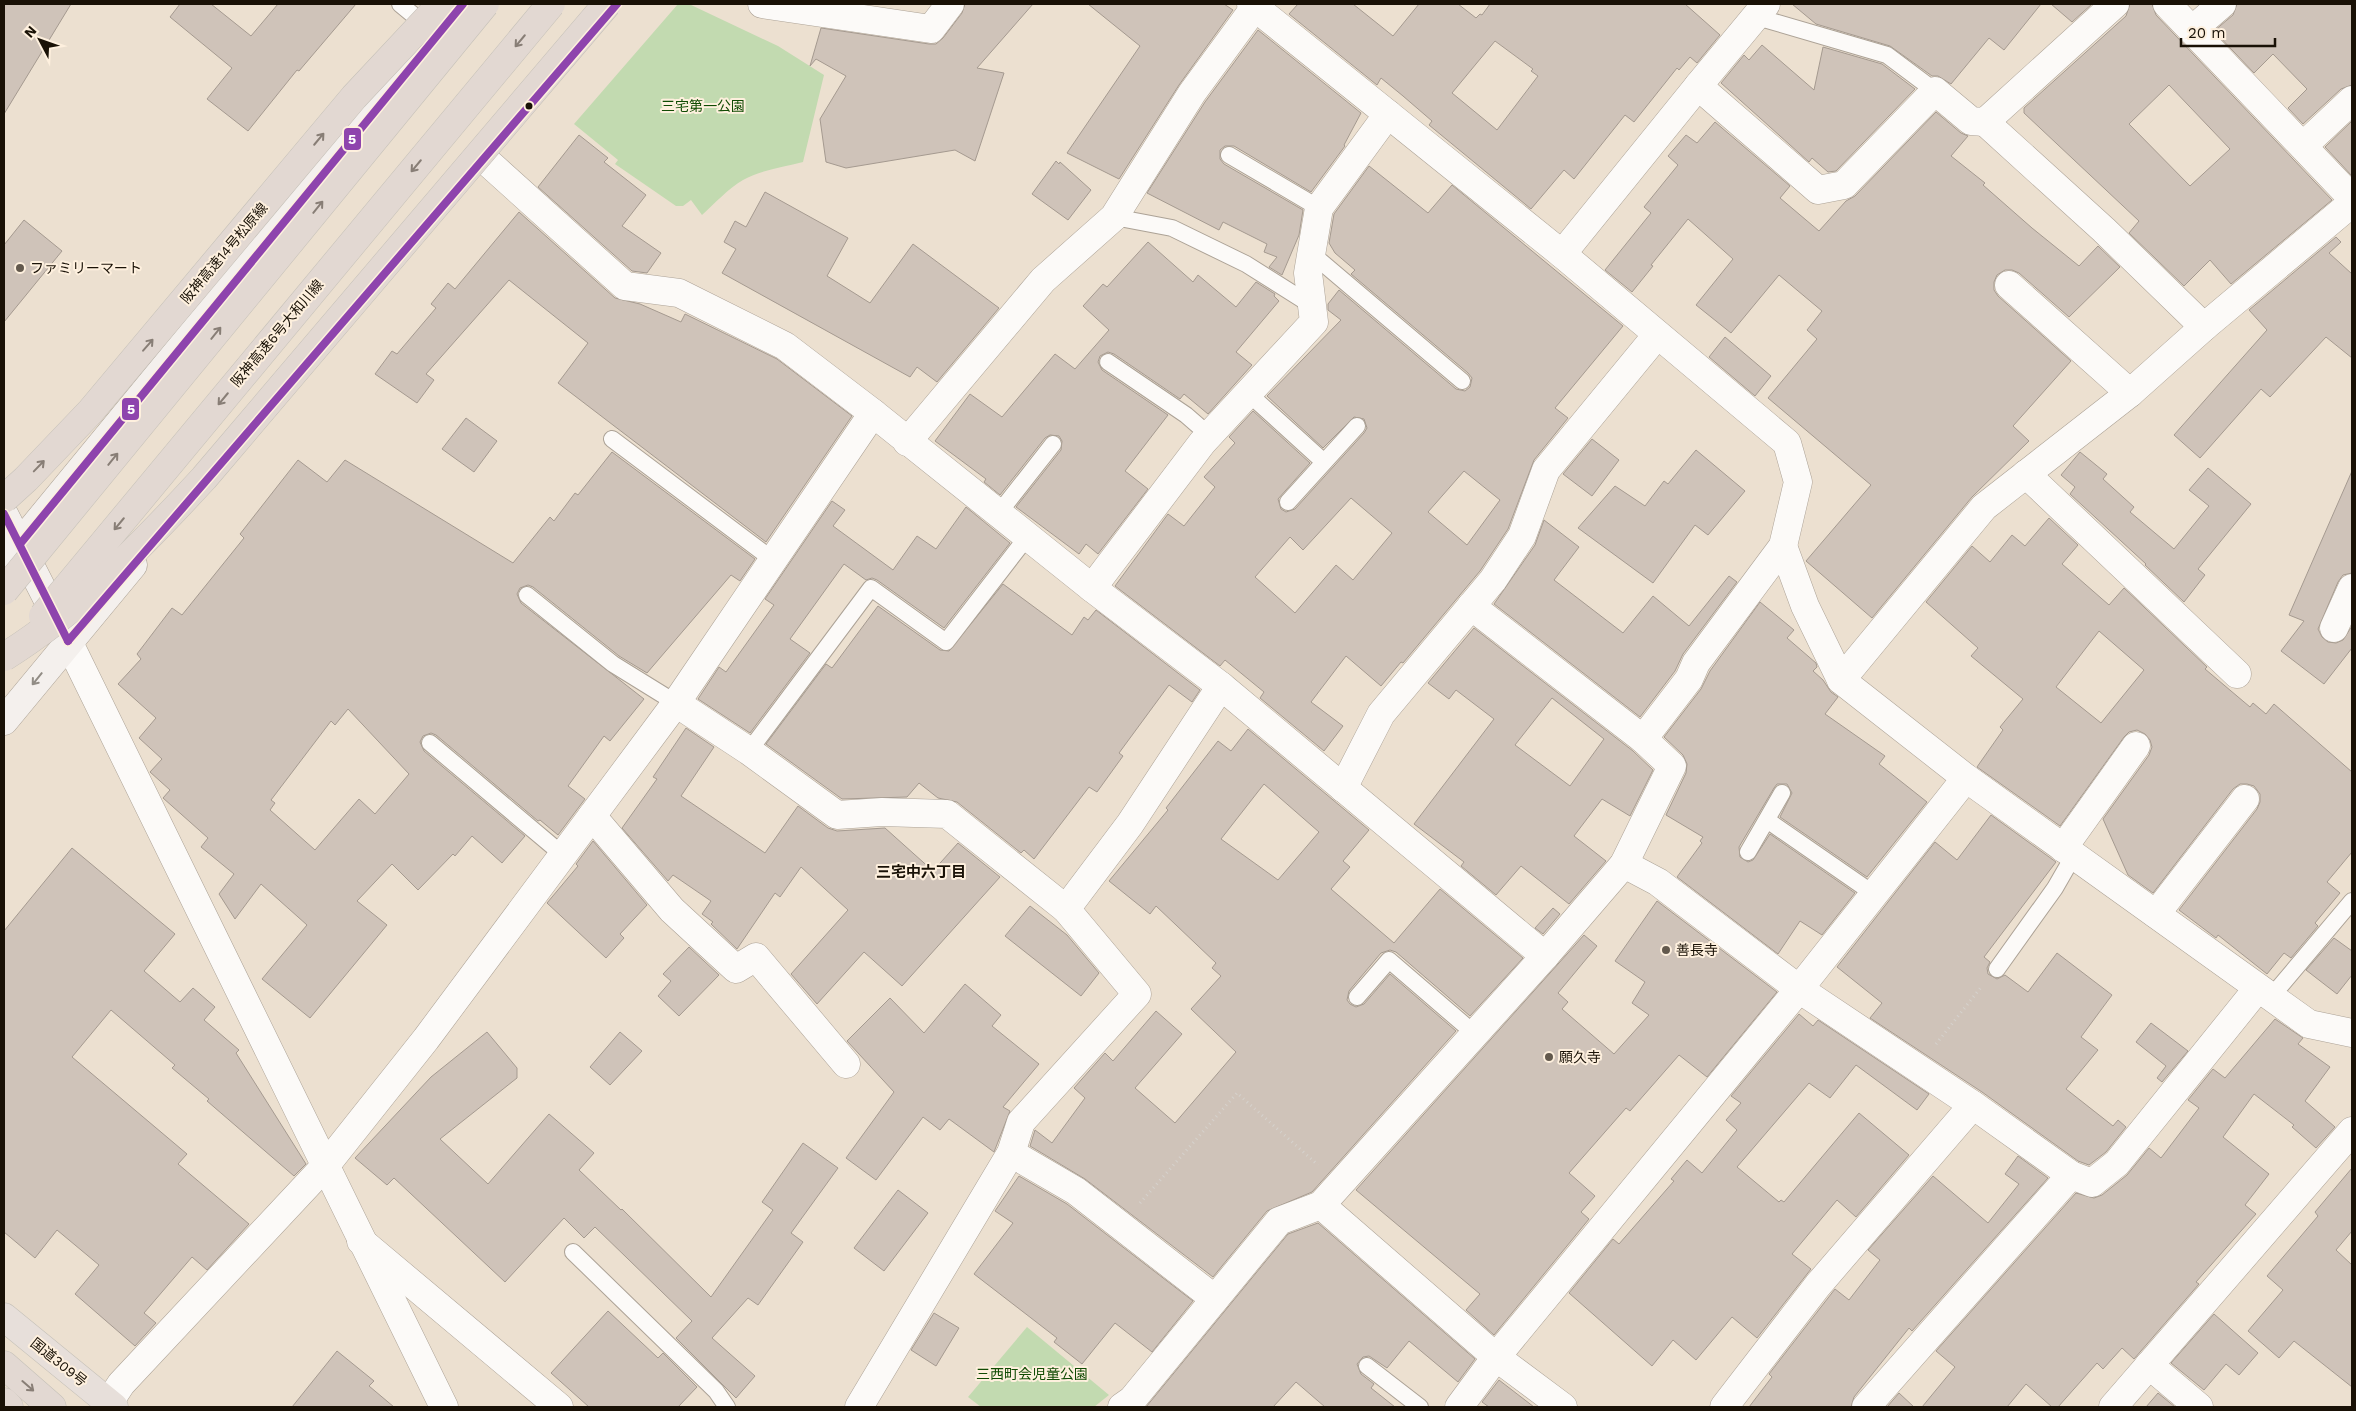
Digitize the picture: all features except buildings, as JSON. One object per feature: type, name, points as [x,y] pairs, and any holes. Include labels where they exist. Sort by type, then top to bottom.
[{"type":"highway","name":"阪神高速14号松原線","points":[[4,499],[26,479],[90,412],[354,97],[441,4]]},
{"type":"highway","points":[[4,591],[485,4]]},
{"type":"highway","name":"阪神高速6号大和川線","points":[[4,663],[551,4]]},
{"type":"highway","points":[[4,657],[33,639],[89,594],[147,539],[179,505],[607,4]]},
{"type":"highway","points":[[4,585],[51,534]]},
{"type":"highway","name":"国道309号","points":[[4,1317],[110,1406]]},
{"type":"highway","points":[[4,1366],[52,1407]]},
{"type":"highway","points":[[4,1402],[10,1407]]},
{"type":"main road","points":[[9,551],[463,4]]},
{"type":"main road","points":[[4,721],[68,641],[617,4]]},
{"type":"main road","points":[[4,514],[9,551],[68,641]]},
{"type":"street","points":[[762,4],[931,29],[950,4]]},
{"type":"street","points":[[1985,122],[2115,4]]},
{"type":"street","points":[[2167,4],[2352,198]]},
{"type":"street","points":[[2192,30],[2222,4]]},
{"type":"street","points":[[907,442],[1042,280],[1114,217],[1192,93],[1253,5],[1562,254],[1787,442],[1798,482],[1783,546],[1696,663],[1689,679],[1643,739]]},
{"type":"street","points":[[1562,254],[1698,86],[1762,11]]},
{"type":"street","points":[[1698,86],[1818,190],[1844,185],[1935,91],[1971,121],[1985,122],[2104,230],[2204,327]]},
{"type":"street","points":[[2303,146],[2352,100]]},
{"type":"street","points":[[1092,588],[1209,435],[1314,322],[1308,273],[1320,208],[1388,114]]},
{"type":"street","points":[[483,158],[625,286],[679,293],[785,346],[873,413],[1092,588],[1220,686],[1546,956]]},
{"type":"street","points":[[1841,680],[1984,508],[2130,393],[2204,327],[2352,203]]},
{"type":"street","points":[[2009,285],[2130,393]]},
{"type":"street","points":[[1343,788],[1381,714],[1493,580],[1522,536],[1546,470],[1658,335]]},
{"type":"street","points":[[110,1406],[121,1384],[326,1165],[426,1039],[676,702],[873,413]]},
{"type":"street","points":[[2026,474],[2237,674]]},
{"type":"street","points":[[1783,546],[1806,606],[1841,680],[1966,778],[2309,1024],[2352,1033]]},
{"type":"street","points":[[2334,628],[2352,588]]},
{"type":"street","points":[[1122,1407],[1132,1400],[1280,1221],[1321,1205],[1546,956],[1624,864],[1672,766],[1643,739],[1471,606]]},
{"type":"street","points":[[68,641],[444,1407]]},
{"type":"street","points":[[1066,909],[1130,824],[1220,686]]},
{"type":"street","points":[[676,702],[749,751],[837,815],[882,812],[947,814],[1066,909],[1137,994],[1021,1122],[1012,1153],[859,1407]]},
{"type":"street","points":[[2068,851],[2136,746]]},
{"type":"street","points":[[1459,1407],[1496,1357],[1799,989],[1966,778]]},
{"type":"street","points":[[2156,914],[2245,799]]},
{"type":"street","points":[[592,816],[672,910],[736,969],[756,958],[846,1064]]},
{"type":"street","points":[[1624,864],[1658,882],[1799,989],[1973,1105],[2071,1175],[2092,1183],[2117,1163],[2265,992]]},
{"type":"street","points":[[1724,1407],[1818,1285],[1973,1105]]},
{"type":"street","points":[[2113,1407],[2352,1131]]},
{"type":"street","points":[[1012,1153],[1076,1191],[1215,1299]]},
{"type":"street","points":[[1866,1407],[2071,1175]]},
{"type":"street","points":[[1321,1205],[1496,1357],[1564,1407]]},
{"type":"street","points":[[361,1241],[559,1407]]},
{"type":"street","points":[[2150,1365],[2199,1407]]},
{"type":"lane","points":[[400,4],[437,35]]},
{"type":"lane","points":[[1762,11],[1888,55],[1935,91]]},
{"type":"lane","points":[[1229,155],[1320,208]]},
{"type":"lane","points":[[1114,217],[1172,228],[1246,264],[1312,305]]},
{"type":"lane","points":[[1312,254],[1462,381]]},
{"type":"lane","points":[[1108,362],[1186,416],[1209,435]]},
{"type":"lane","points":[[1248,393],[1324,462]]},
{"type":"lane","points":[[1288,502],[1357,426]]},
{"type":"lane","points":[[612,439],[773,560]]},
{"type":"lane","points":[[998,514],[1053,444]]},
{"type":"lane","points":[[749,751],[871,588],[946,642],[1027,537]]},
{"type":"lane","points":[[527,596],[613,664],[676,702]]},
{"type":"lane","points":[[430,743],[563,855]]},
{"type":"lane","points":[[1748,852],[1782,793]]},
{"type":"lane","points":[[1767,820],[1874,894]]},
{"type":"lane","points":[[1997,968],[2055,888],[2068,851]]},
{"type":"lane","points":[[2265,992],[2352,901]]},
{"type":"lane","points":[[1357,997],[1389,960],[1475,1034]]},
{"type":"lane","points":[[573,1252],[716,1391],[727,1407]]},
{"type":"lane","points":[[1368,1366],[1420,1407]]},
{"type":"path","points":[[1916,1067],[1997,968]]},
{"type":"path","points":[[1120,1226],[1237,1094],[1340,1184]]},
{"type":"green space","name":"三宅第一公園","points":[[678,4],[689,4],[778,46],[824,75],[803,162],[765,171],[743,180],[702,215],[691,200],[683,206],[676,206],[615,164],[618,160],[574,124]]},
{"type":"green space","name":"三西町会児童公園","points":[[1027,1327],[1109,1395],[1094,1407],[981,1407],[968,1397]]},
{"type":"transit line","name":"5","points":[[20,544],[463,4]]},
{"type":"transit line","name":"5","points":[[68,641],[617,4]]},
{"type":"transit line","name":"5","points":[[4,514],[68,641]]},
{"type":"place","name":"ファミリーマート","points":[[20,268]]},
{"type":"place","name":"善長寺","points":[[1666,950]]},
{"type":"place","name":"願久寺","points":[[1549,1057]]},
{"type":"district","name":"三宅中六丁目","points":[[921,872]]}]
